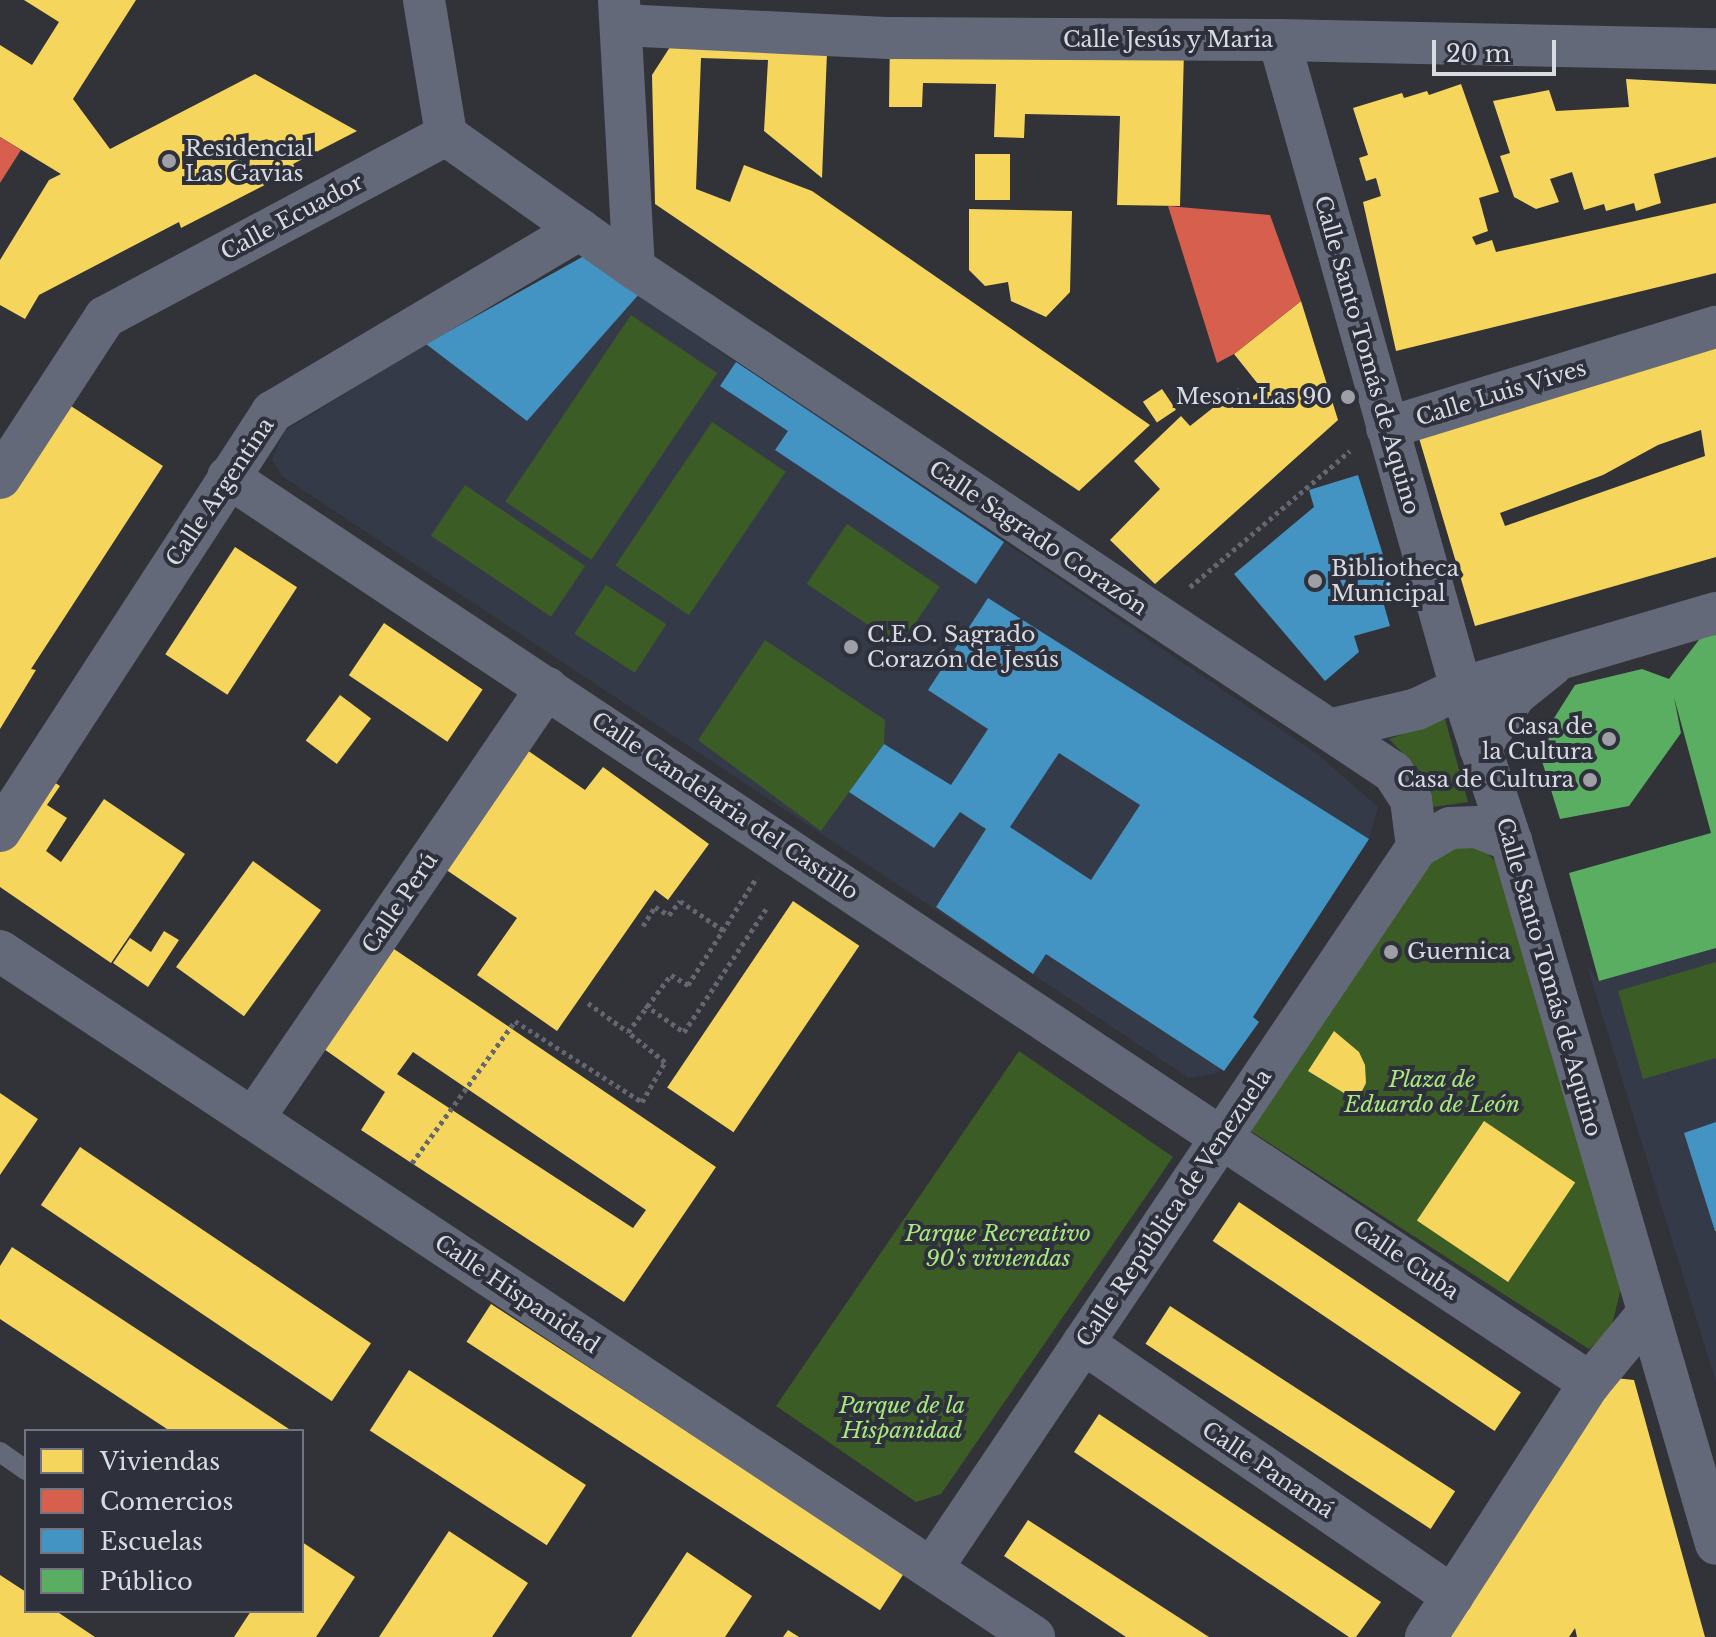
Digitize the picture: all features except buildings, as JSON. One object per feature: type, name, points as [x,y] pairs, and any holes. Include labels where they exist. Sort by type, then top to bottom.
[{"type":"street","points":[[424,0],[446,135],[634,268]]},
{"type":"street","points":[[620,12],[634,268]]},
{"type":"street","name":"Calle Jesús y Maria","points":[[620,12],[890,38],[1279,40],[1716,49]]},
{"type":"street","name":"Calle Santo Tomás de Aquino","points":[[1279,40],[1461,688],[1511,841],[1716,1544]]},
{"type":"street","name":"Calle Ecuador","points":[[0,478],[105,317],[446,135]]},
{"type":"street","name":"Calle Argentina","points":[[0,831],[272,412],[580,229]]},
{"type":"street","name":"Calle Sagrado Corazón","points":[[634,268],[1156,616],[1333,729],[1393,772],[1411,800],[1417,847]]},
{"type":"street","name":"Calle Luis Vives","points":[[1387,428],[1716,327]]},
{"type":"street","name":"Calle Candelaria del Castillo","points":[[228,477],[1222,1136]]},
{"type":"street","points":[[1333,729],[1417,709],[1461,688],[1716,613]]},
{"type":"street","points":[[1480,748],[1515,695],[1561,658]]},
{"type":"street","name":"Calle Perú","points":[[253,1119],[547,688]]},
{"type":"street","points":[[1417,847],[1450,828],[1477,827],[1511,841]]},
{"type":"street","name":"Calle República de Venezuela","points":[[932,1568],[1417,847]]},
{"type":"street","name":"Calle Hispanidad","points":[[0,951],[1034,1637]]},
{"type":"street","name":"Calle Cuba","points":[[1222,1136],[1590,1383]]},
{"type":"street","points":[[1426,1637],[1590,1383],[1647,1314]]},
{"type":"street","name":"Calle Panamá","points":[[1083,1343],[1453,1596]]},
{"type":"lane","points":[[0,1452],[24,1469]]},
{"type":"path","name":"Calle Luis Vives","points":[[1156,616],[1364,439],[1387,428]]},
{"type":"path","points":[[628,1032],[645,1005],[671,975],[688,985],[758,875]]},
{"type":"path","points":[[643,926],[655,907],[669,915],[680,901],[723,930]]},
{"type":"path","points":[[645,1005],[684,1032],[766,909]]},
{"type":"path","points":[[412,1163],[515,1021],[642,1102],[665,1062],[588,1003]]},
{"type":"shaded area","name":"C.E.O. Sagrado Corazón de Jesús","points":[[584,256],[736,363],[890,456],[1004,542],[1316,753],[1378,807],[1369,839],[1253,1017],[1259,1022],[1224,1071],[1220,1069],[1217,1073],[1189,1078],[282,476],[272,459],[285,431],[426,344]]},
{"type":"shaded area","points":[[1716,948],[1716,1382],[1587,966],[1599,981]]},
{"type":"green space","points":[[631,315],[717,373],[591,560],[505,502]]},
{"type":"green space","points":[[712,422],[786,472],[689,615],[615,565]]},
{"type":"green space","points":[[465,485],[585,566],[551,617],[431,536]]},
{"type":"green space","points":[[847,524],[940,587],[900,646],[807,584]]},
{"type":"green space","points":[[606,585],[666,624],[635,673],[574,634]]},
{"type":"green space","points":[[765,640],[885,720],[884,744],[821,831],[698,740]]},
{"type":"green space","points":[[1445,719],[1468,802],[1433,807],[1418,769],[1389,739]]},
{"type":"green space","name":"Plaza de Eduardo de León","points":[[1446,844],[1482,847],[1501,868],[1624,1276],[1611,1329],[1589,1349],[1249,1130],[1424,860]]},
{"type":"green space","points":[[1716,962],[1716,1058],[1643,1079],[1618,991]]},
{"type":"green space","name":"Parque Recreativo 90's viviendas","points":[[1019,1051],[1173,1157],[941,1494],[916,1502],[776,1406]]},
{"type":"place","name":"Residencial Las Gavias","points":[[169,161]]},
{"type":"place","name":"Meson Las 90","points":[[1348,397]]},
{"type":"place","name":"Bibliotheca Municipal","points":[[1315,581]]},
{"type":"place","name":"C.E.O. Sagrado Corazón de Jesús","points":[[851,647]]},
{"type":"place","name":"Casa de la Cultura","points":[[1609,739]]},
{"type":"place","name":"Casa de Cultura","points":[[1590,780]]},
{"type":"place","name":"Guernica","points":[[1391,952]]},
{"type":"park label","name":"Parque de la Hispanidad","points":[[902,1418]]}]
